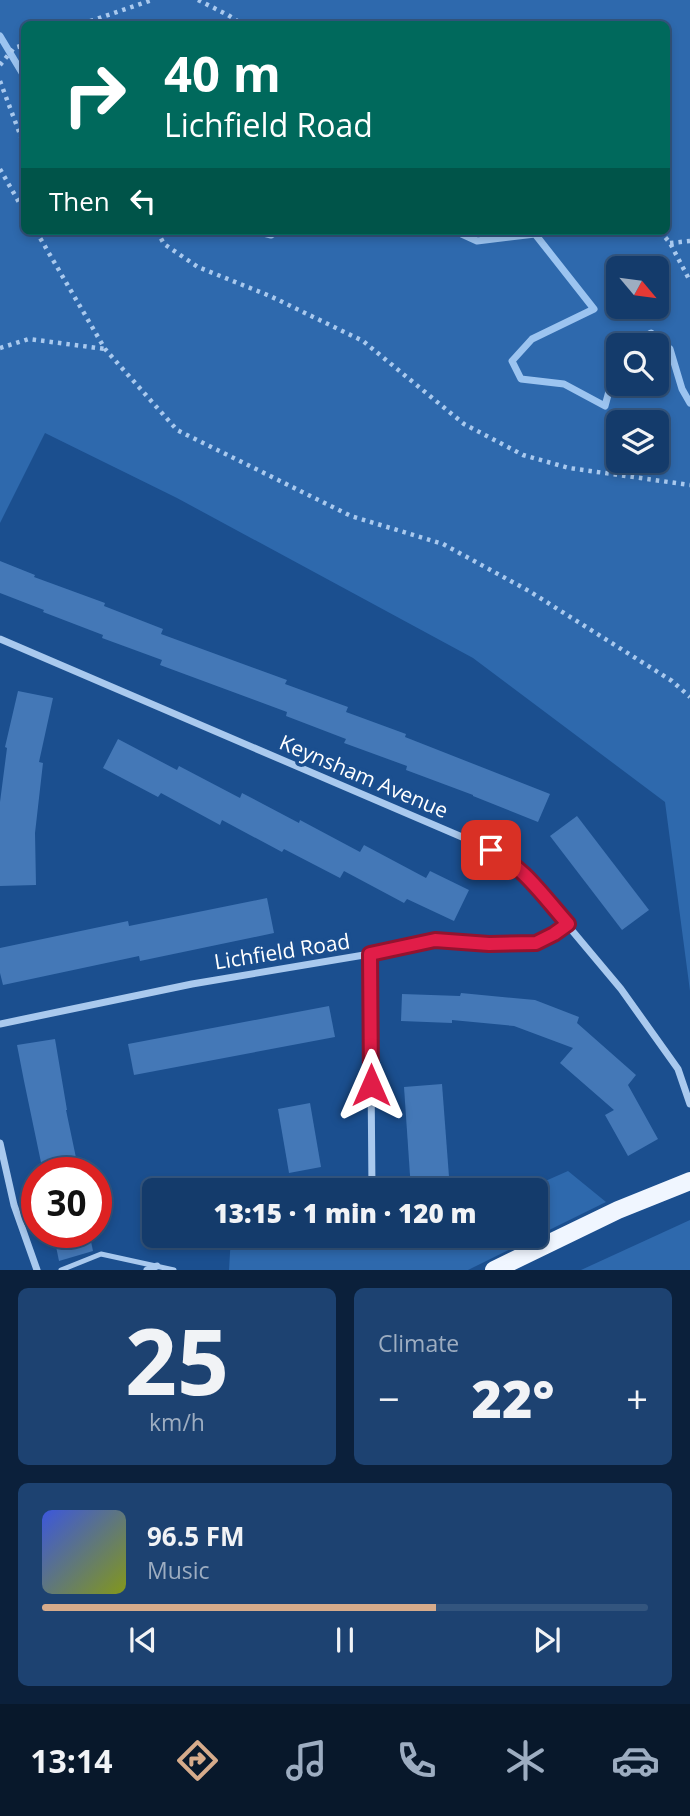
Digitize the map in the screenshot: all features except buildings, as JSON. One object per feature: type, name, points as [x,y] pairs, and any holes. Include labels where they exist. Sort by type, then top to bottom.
[{"type":"main road","points":[[494,1270],[618,1210],[690,1181]]},
{"type":"street","name":"Keynsham Avenue","points":[[0,639],[505,858],[523,872],[621,989],[678,1069],[690,1104]]},
{"type":"street","name":"Lichfield Road","points":[[0,1024],[192,984],[370,954],[435,940],[489,944],[536,943],[568,924]]},
{"type":"street","points":[[370,954],[372,1178]]},
{"type":"street","points":[[0,1143],[14,1205],[37,1270]]},
{"type":"street","points":[[147,1270],[157,1266]]},
{"type":"lane","points":[[61,1270],[101,1254],[174,1270]]},
{"type":"path","points":[[91,21],[152,0]]},
{"type":"path","points":[[198,0],[237,21]]},
{"type":"path","points":[[0,65],[14,48],[21,46]]},
{"type":"path","points":[[0,81],[21,137]]},
{"type":"path","points":[[0,169],[21,206]]},
{"type":"path","points":[[38,235],[105,349],[177,430],[351,516],[443,544],[529,591],[672,681],[690,697]]},
{"type":"path","points":[[159,235],[164,244],[198,267],[271,296],[363,341],[464,424],[523,455],[569,468],[690,485]]},
{"type":"path","points":[[663,235],[690,281]]},
{"type":"path","points":[[670,243],[690,241]]},
{"type":"path","points":[[0,348],[29,340],[105,349]]},
{"type":"shaded area","points":[[0,0],[690,0],[690,991],[665,802],[473,658],[177,498],[45,433],[0,523]]},
{"type":"shaded area","points":[[568,1171],[606,1202],[548,1231],[548,1180]]},
{"type":"shaded area","points":[[690,1220],[690,1270],[581,1270]]},
{"type":"shaded area","points":[[230,1248],[513,1248],[468,1270],[229,1270]]},
{"type":"waterway","points":[[0,36],[21,71]]},
{"type":"waterway","points":[[464,235],[477,241],[527,235]]},
{"type":"waterway","points":[[536,235],[594,309],[532,339],[512,361],[521,379],[564,384],[605,406],[608,396]]},
{"type":"waterway","points":[[669,348],[682,389],[690,403]]},
{"type":"route","points":[[371,1085],[370,954],[435,940],[489,944],[536,943],[568,924],[523,872],[491,850]]}]
